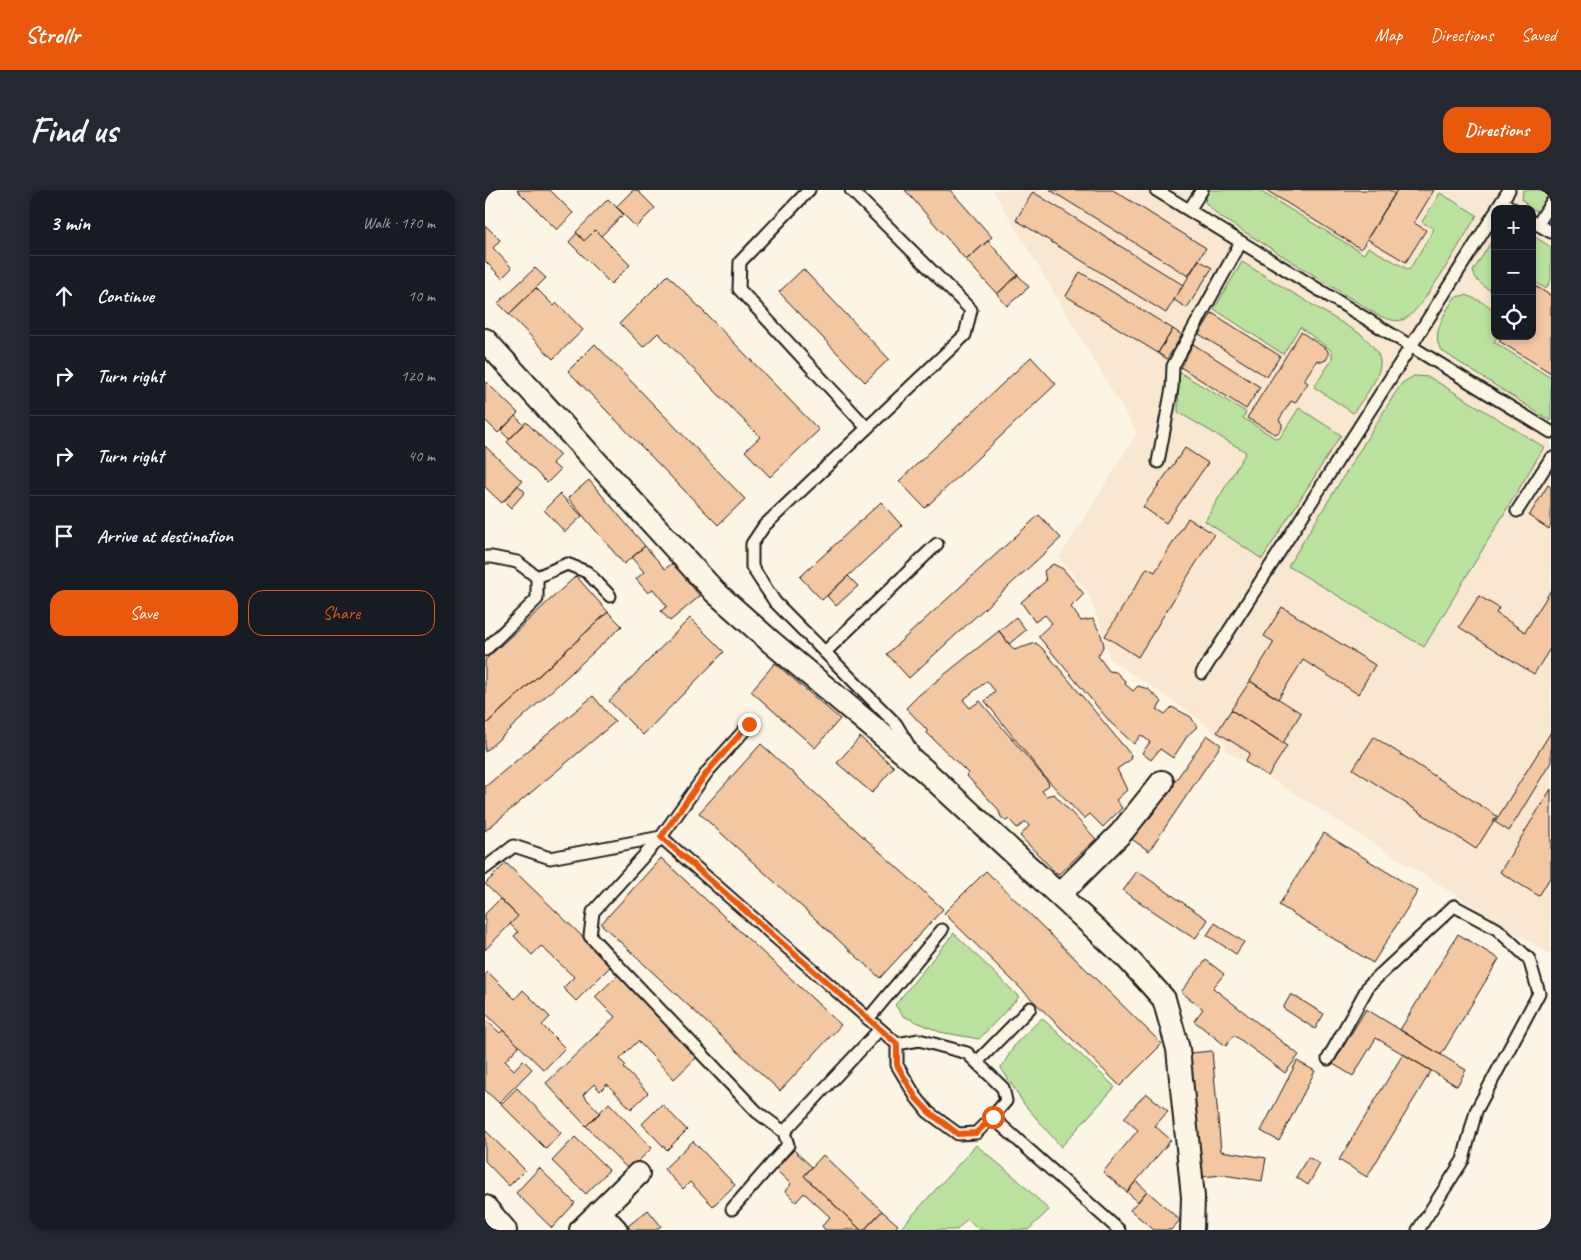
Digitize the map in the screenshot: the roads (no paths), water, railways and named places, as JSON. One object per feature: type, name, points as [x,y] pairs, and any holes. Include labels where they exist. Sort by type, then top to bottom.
[{"type":"street","points":[[485,340],[715,592],[770,641],[924,770],[1127,958],[1164,999],[1178,1049],[1193,1196],[1192,1230]]},
{"type":"street","points":[[1059,895],[1121,833],[1162,782]]},
{"type":"street","points":[[581,1230],[638,1174]]},
{"type":"street","points":[[485,1207],[505,1230]]},
{"type":"street","points":[[599,1212],[616,1230]]},
{"type":"lane","points":[[809,190],[740,262],[739,289],[867,428]]},
{"type":"lane","points":[[851,190],[971,310],[965,335],[764,526],[752,544],[752,567],[775,602],[896,724],[924,770]]},
{"type":"lane","points":[[1156,190],[1551,432]]},
{"type":"lane","points":[[1189,210],[1202,190]]},
{"type":"lane","points":[[1499,205],[1509,190]]},
{"type":"lane","points":[[1536,222],[1551,203]]},
{"type":"lane","points":[[1203,672],[1491,219]]},
{"type":"lane","points":[[1536,224],[1551,232]]},
{"type":"lane","points":[[1157,462],[1172,388],[1173,366],[1241,242]]},
{"type":"lane","points":[[1517,511],[1551,458]]},
{"type":"lane","points":[[825,652],[937,544]]},
{"type":"lane","points":[[485,557],[517,562],[537,577]]},
{"type":"lane","points":[[537,577],[567,564],[587,572],[610,596]]},
{"type":"lane","points":[[485,650],[537,599],[537,577]]},
{"type":"lane","points":[[732,1209],[788,1146],[784,1132],[757,1112],[590,936],[593,912],[661,837],[708,771],[749,724]]},
{"type":"lane","points":[[485,868],[514,846],[550,858],[661,837]]},
{"type":"lane","points":[[661,837],[897,1044],[897,1065],[916,1098],[929,1112],[958,1134],[976,1133],[1006,1101],[1003,1088],[967,1053],[919,1040],[897,1044]]},
{"type":"lane","points":[[1328,1060],[1369,985],[1454,906],[1497,929],[1529,959],[1539,993],[1476,1111],[1463,1160],[1419,1230]]},
{"type":"lane","points":[[868,1019],[942,930]]},
{"type":"lane","points":[[977,1062],[1030,1008]]},
{"type":"lane","points":[[784,1132],[880,1029]]},
{"type":"lane","points":[[993,1117],[1119,1230]]}]
